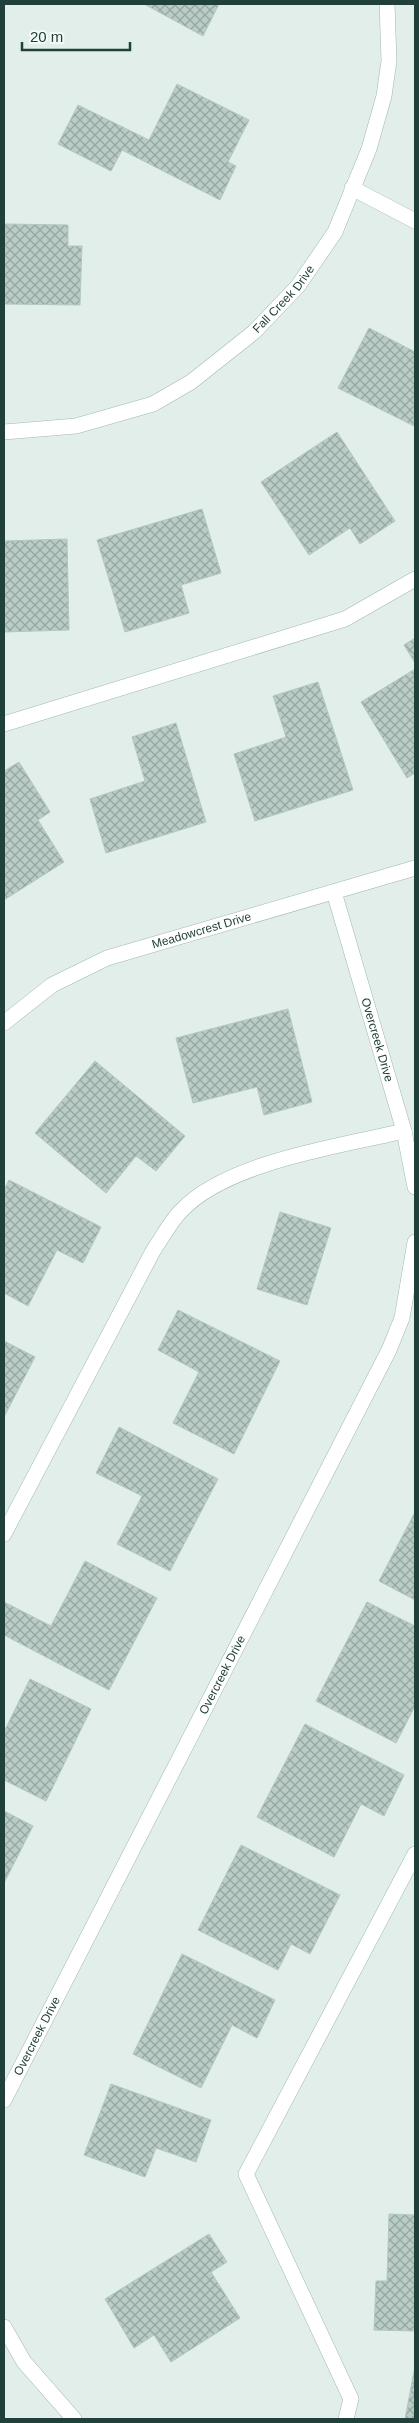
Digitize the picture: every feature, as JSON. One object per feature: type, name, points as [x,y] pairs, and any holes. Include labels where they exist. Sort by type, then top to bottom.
[{"type":"street","name":"Fall Creek Drive","points":[[4,432],[76,426],[153,404],[192,382],[254,332],[298,286],[335,232],[369,149],[384,96],[390,61],[387,4]]},
{"type":"street","points":[[352,188],[415,221]]},
{"type":"street","points":[[4,724],[345,619],[415,579]]},
{"type":"street","name":"Meadowcrest Drive","points":[[4,1024],[52,985],[107,958],[415,868]]},
{"type":"street","name":"Overcreek Drive","points":[[334,892],[404,1131],[415,1187]]},
{"type":"street","points":[[4,1534],[153,1251],[181,1210],[214,1185],[255,1167],[404,1131]]},
{"type":"street","name":"Overcreek Drive","points":[[4,2100],[389,1350],[402,1318],[415,1242]]},
{"type":"street","points":[[346,2419],[351,2399],[246,2174],[415,1854]]},
{"type":"street","points":[[4,2327],[24,2362],[74,2419]]},
{"type":"building","points":[[144,4],[219,4],[203,36]]},
{"type":"building","points":[[177,84],[249,120],[228,162],[236,166],[220,200],[122,150],[111,171],[58,144],[78,105],[149,140]]},
{"type":"building","points":[[5,224],[68,225],[68,246],[82,246],[80,305],[4,304]]},
{"type":"building","points":[[369,328],[415,352],[414,426],[338,388]]},
{"type":"building","points":[[337,432],[395,521],[360,544],[350,528],[309,555],[261,482]]},
{"type":"building","points":[[202,509],[221,573],[181,585],[189,613],[125,632],[97,540]]},
{"type":"building","points":[[67,539],[69,630],[4,632],[4,541]]},
{"type":"building","points":[[415,638],[415,663],[404,645]]},
{"type":"building","points":[[415,669],[415,773],[407,778],[361,702]]},
{"type":"building","points":[[318,682],[353,790],[255,821],[234,754],[286,737],[273,696]]},
{"type":"building","points":[[176,723],[206,822],[106,853],[90,799],[145,781],[132,737]]},
{"type":"building","points":[[19,762],[50,812],[38,820],[64,862],[4,900],[4,771]]},
{"type":"building","points":[[288,1009],[312,1102],[264,1115],[257,1087],[193,1103],[176,1038]]},
{"type":"building","points":[[95,1061],[185,1136],[156,1171],[136,1156],[106,1193],[35,1133]]},
{"type":"building","points":[[9,1180],[101,1227],[83,1263],[57,1250],[28,1306],[4,1293],[4,1190]]},
{"type":"building","points":[[280,1212],[331,1228],[307,1305],[257,1289]]},
{"type":"building","points":[[178,1310],[280,1361],[234,1454],[173,1423],[199,1372],[158,1350]]},
{"type":"building","points":[[4,1341],[35,1357],[4,1417]]},
{"type":"building","points":[[119,1427],[218,1479],[170,1571],[117,1544],[142,1496],[96,1473]]},
{"type":"building","points":[[415,1512],[415,1600],[379,1581]]},
{"type":"building","points":[[85,1561],[157,1598],[109,1690],[4,1635],[4,1602],[51,1626]]},
{"type":"building","points":[[367,1602],[415,1626],[415,1706],[396,1743],[316,1701]]},
{"type":"building","points":[[30,1679],[91,1709],[46,1801],[4,1780],[4,1732]]},
{"type":"building","points":[[305,1724],[404,1775],[384,1816],[361,1804],[334,1857],[257,1817]]},
{"type":"building","points":[[4,1811],[33,1826],[4,1883]]},
{"type":"building","points":[[241,1845],[340,1895],[310,1954],[291,1944],[278,1970],[198,1930]]},
{"type":"building","points":[[182,1954],[275,2000],[257,2038],[232,2025],[201,2088],[133,2054]]},
{"type":"building","points":[[111,2084],[211,2120],[196,2162],[156,2148],[145,2177],[84,2155]]},
{"type":"building","points":[[389,2214],[415,2215],[415,2331],[374,2330],[376,2281],[387,2281]]},
{"type":"building","points":[[209,2234],[227,2262],[211,2272],[240,2318],[171,2362],[154,2335],[134,2348],[105,2299]]},
{"type":"building","points":[[415,2366],[415,2419],[405,2419]]}]
